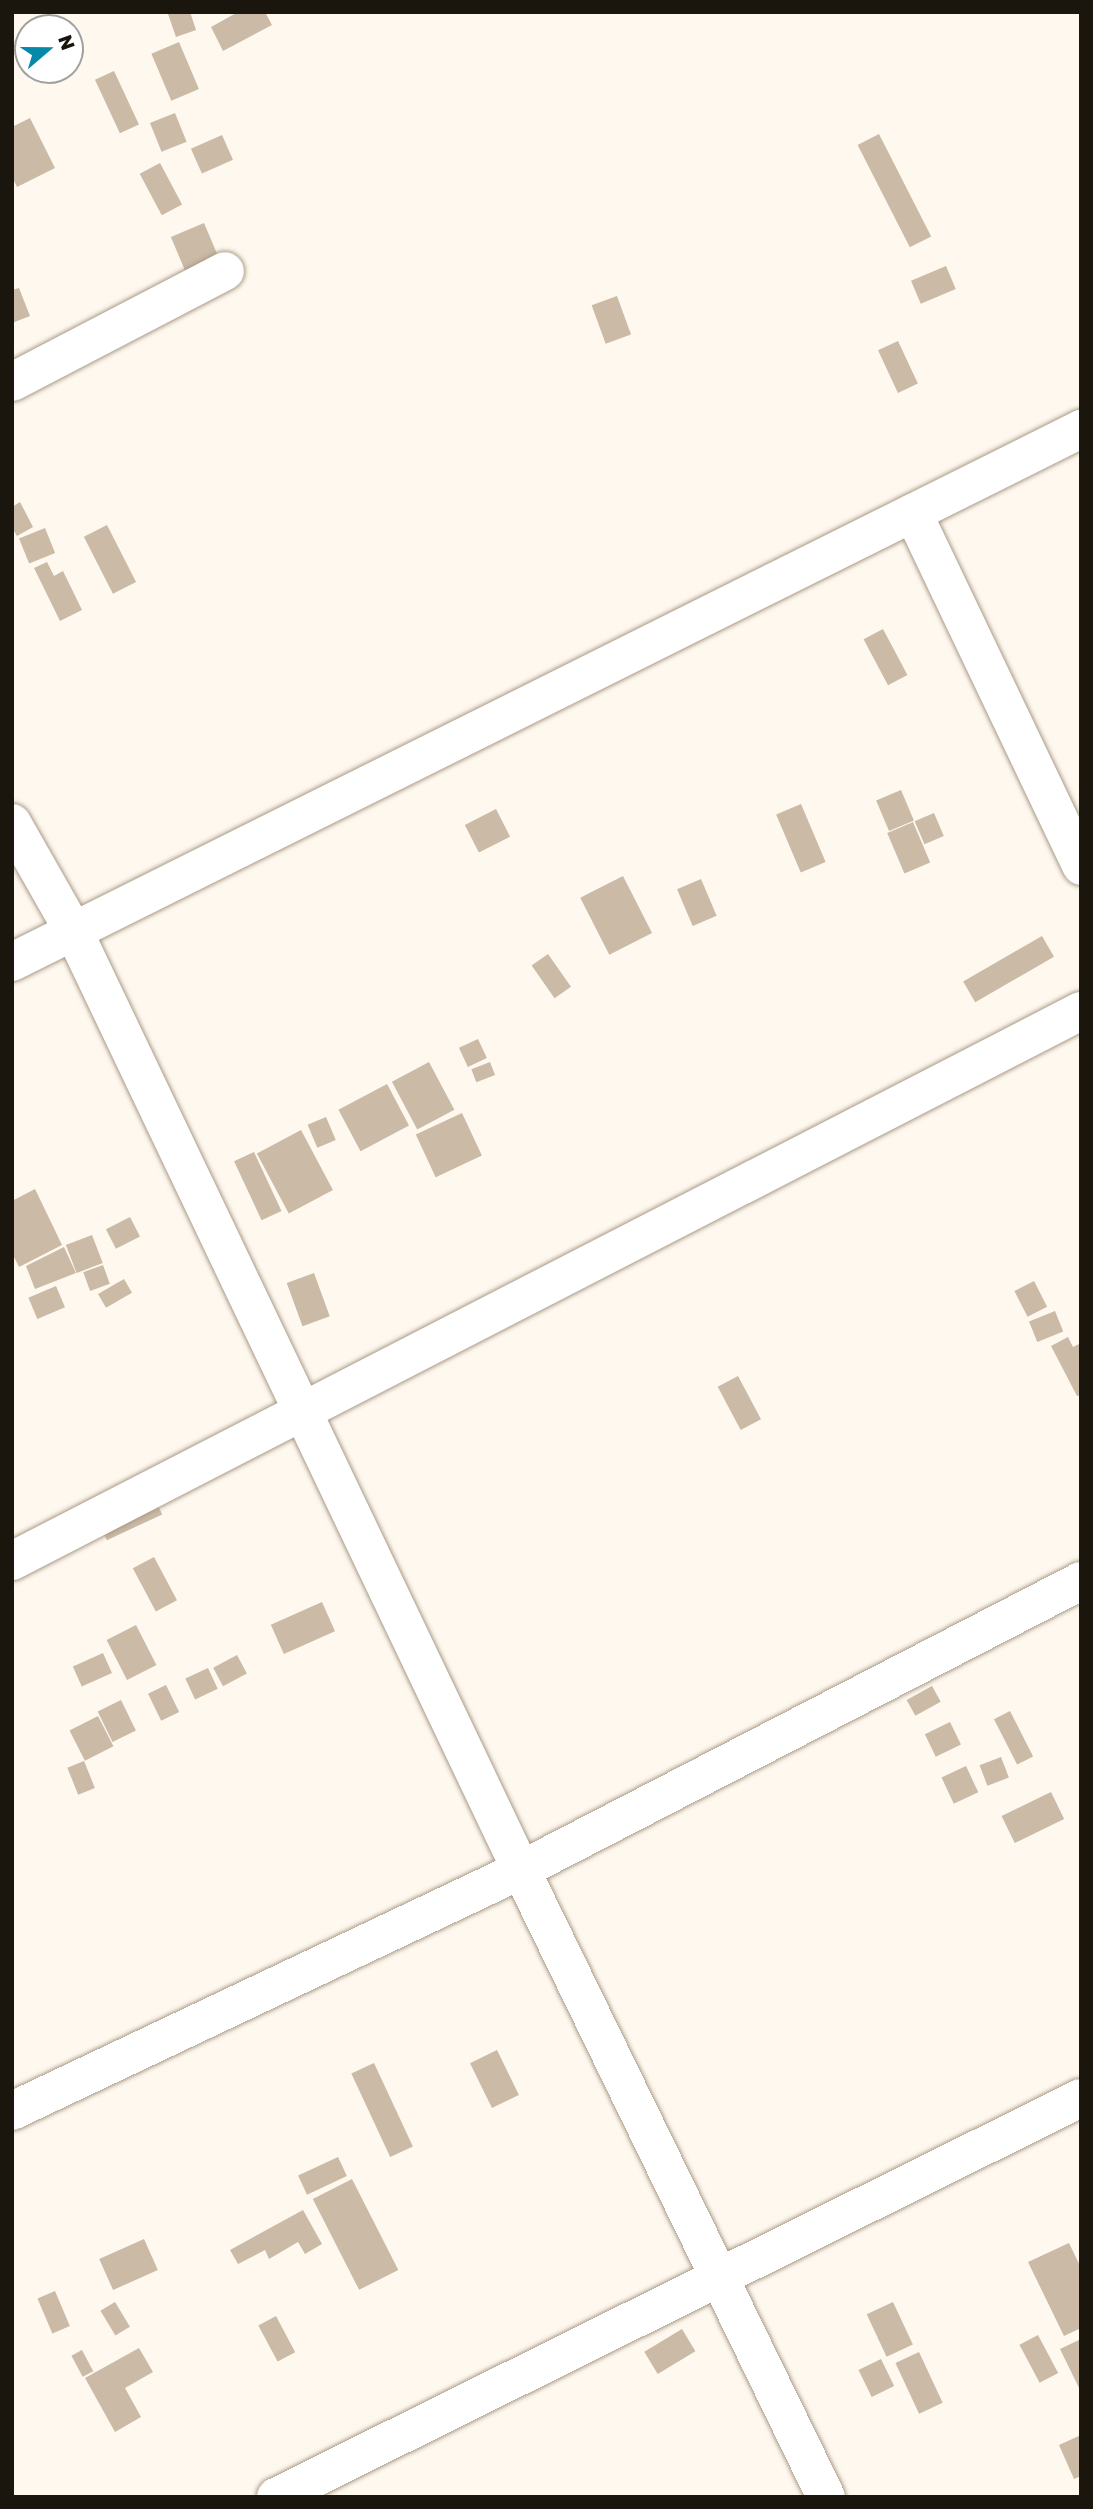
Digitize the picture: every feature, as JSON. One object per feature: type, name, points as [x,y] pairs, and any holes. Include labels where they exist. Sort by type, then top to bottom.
[{"type":"street","points":[[12,382],[225,271]]},
{"type":"street","points":[[12,962],[1081,429]]},
{"type":"street","points":[[913,513],[1081,866]]},
{"type":"street","points":[[12,823],[74,932],[521,1870],[825,2497]]},
{"type":"street","points":[[12,1561],[1081,1012]]},
{"type":"street","points":[[12,2111],[521,1870],[1081,1581]]},
{"type":"street","points":[[276,2497],[1081,2098]]},
{"type":"building","points":[[190,12],[196,30],[176,37],[168,14]]},
{"type":"building","points":[[238,12],[265,12],[272,25],[223,51],[211,27]]},
{"type":"building","points":[[179,42],[199,89],[171,101],[151,54]]},
{"type":"building","points":[[114,71],[139,124],[120,133],[95,80]]},
{"type":"building","points":[[175,113],[187,142],[162,152],[150,123]]},
{"type":"building","points":[[30,118],[55,168],[17,187],[12,177],[12,127]]},
{"type":"building","points":[[879,134],[931,236],[910,247],[858,145]]},
{"type":"building","points":[[222,135],[233,160],[202,173],[191,149]]},
{"type":"building","points":[[160,163],[182,204],[162,215],[140,174]]},
{"type":"building","points":[[204,223],[219,259],[186,273],[171,237]]},
{"type":"building","points":[[946,266],[956,289],[921,304],[911,281]]},
{"type":"building","points":[[19,288],[30,316],[12,323],[12,290]]},
{"type":"building","points":[[617,296],[631,335],[606,344],[592,305]]},
{"type":"building","points":[[898,341],[918,384],[898,393],[878,350]]},
{"type":"building","points":[[20,502],[33,527],[17,536],[12,528],[12,507]]},
{"type":"building","points":[[107,525],[136,582],[113,594],[84,537]]},
{"type":"building","points":[[45,528],[55,553],[29,564],[19,538]]},
{"type":"building","points":[[47,562],[54,576],[63,571],[82,610],[60,621],[34,568]]},
{"type":"building","points":[[883,629],[907,675],[888,685],[864,639]]},
{"type":"building","points":[[901,790],[914,820],[889,831],[876,801]]},
{"type":"building","points":[[801,804],[826,862],[801,873],[776,815]]},
{"type":"building","points":[[496,809],[510,837],[479,853],[465,825]]},
{"type":"building","points":[[934,813],[944,836],[924,844],[915,821]]},
{"type":"building","points":[[913,822],[930,863],[904,873],[887,833]]},
{"type":"building","points":[[623,876],[652,933],[609,955],[580,898]]},
{"type":"building","points":[[701,879],[717,916],[693,926],[677,889]]},
{"type":"building","points":[[1042,936],[1054,957],[975,1002],[963,982]]},
{"type":"building","points":[[548,954],[571,987],[555,998],[532,965]]},
{"type":"building","points":[[478,1039],[487,1058],[468,1067],[459,1048]]},
{"type":"building","points":[[429,1062],[454,1110],[417,1129],[392,1082]]},
{"type":"building","points":[[490,1062],[495,1075],[476,1082],[471,1069]]},
{"type":"building","points":[[387,1084],[409,1125],[361,1151],[338,1110]]},
{"type":"building","points":[[462,1113],[482,1156],[436,1177],[416,1135]]},
{"type":"building","points":[[326,1117],[336,1140],[317,1148],[308,1125]]},
{"type":"building","points":[[301,1130],[333,1190],[289,1214],[257,1153]]},
{"type":"building","points":[[254,1152],[281,1211],[262,1220],[234,1161]]},
{"type":"building","points":[[35,1189],[62,1245],[19,1267],[12,1253],[12,1201]]},
{"type":"building","points":[[130,1217],[140,1237],[116,1249],[106,1229]]},
{"type":"building","points":[[92,1235],[103,1263],[77,1273],[66,1245]]},
{"type":"building","points":[[64,1247],[76,1273],[35,1289],[26,1266]]},
{"type":"building","points":[[103,1265],[110,1284],[90,1291],[83,1272]]},
{"type":"building","points":[[314,1273],[330,1316],[302,1326],[287,1283]]},
{"type":"building","points":[[124,1279],[132,1293],[106,1308],[98,1294]]},
{"type":"building","points":[[1034,1281],[1047,1307],[1028,1317],[1014,1291]]},
{"type":"building","points":[[56,1286],[65,1307],[37,1319],[28,1298]]},
{"type":"building","points":[[1055,1311],[1063,1331],[1037,1342],[1029,1321]]},
{"type":"building","points":[[1068,1337],[1073,1347],[1081,1343],[1081,1395],[1077,1396],[1051,1346]]},
{"type":"building","points":[[738,1376],[761,1419],[741,1430],[718,1387]]},
{"type":"building","points":[[155,1499],[162,1514],[107,1540],[100,1525]]},
{"type":"building","points":[[154,1557],[177,1600],[156,1612],[133,1568]]},
{"type":"building","points":[[322,1602],[335,1631],[284,1654],[271,1625]]},
{"type":"building","points":[[136,1625],[156,1665],[127,1680],[107,1640]]},
{"type":"building","points":[[103,1653],[112,1673],[82,1687],[73,1666]]},
{"type":"building","points":[[237,1655],[247,1674],[223,1686],[213,1668]]},
{"type":"building","points":[[208,1668],[218,1689],[195,1699],[185,1679]]},
{"type":"building","points":[[166,1685],[179,1712],[161,1721],[148,1694]]},
{"type":"building","points":[[932,1686],[941,1702],[915,1716],[907,1700]]},
{"type":"building","points":[[121,1700],[136,1731],[113,1742],[98,1711]]},
{"type":"building","points":[[1010,1711],[1033,1756],[1017,1765],[994,1719]]},
{"type":"building","points":[[98,1716],[113,1746],[85,1761],[69,1731]]},
{"type":"building","points":[[950,1722],[961,1744],[936,1757],[925,1734]]},
{"type":"building","points":[[1001,1757],[1009,1778],[987,1786],[980,1765]]},
{"type":"building","points":[[84,1761],[95,1788],[78,1795],[67,1768]]},
{"type":"building","points":[[966,1766],[978,1792],[954,1804],[942,1777]]},
{"type":"building","points":[[1051,1792],[1064,1819],[1015,1843],[1002,1816]]},
{"type":"building","points":[[497,2050],[519,2095],[492,2108],[470,2063]]},
{"type":"building","points":[[374,2063],[413,2146],[390,2157],[351,2074]]},
{"type":"building","points":[[338,2157],[347,2176],[307,2195],[298,2176]]},
{"type":"building","points":[[352,2179],[398,2270],[359,2290],[313,2199]]},
{"type":"building","points":[[303,2210],[322,2244],[305,2254],[298,2242],[269,2259],[265,2250],[238,2264],[230,2250]]},
{"type":"building","points":[[144,2239],[158,2270],[113,2290],[99,2259]]},
{"type":"building","points":[[1069,2243],[1081,2268],[1081,2328],[1064,2336],[1028,2262]]},
{"type":"building","points":[[55,2291],[70,2326],[52,2333],[38,2298]]},
{"type":"building","points":[[115,2302],[130,2327],[115,2336],[100,2311]]},
{"type":"building","points":[[893,2302],[913,2345],[887,2357],[867,2314]]},
{"type":"building","points":[[276,2316],[295,2352],[278,2362],[258,2325]]},
{"type":"building","points":[[682,2329],[695,2351],[658,2374],[644,2352]]},
{"type":"building","points":[[1038,2335],[1058,2373],[1040,2383],[1019,2345]]},
{"type":"building","points":[[1081,2339],[1081,2392],[1060,2349]]},
{"type":"building","points":[[139,2348],[153,2372],[125,2388],[141,2417],[115,2432],[85,2378]]},
{"type":"building","points":[[82,2350],[93,2371],[83,2377],[71,2356]]},
{"type":"building","points":[[919,2352],[943,2403],[919,2414],[895,2363]]},
{"type":"building","points":[[881,2359],[894,2386],[872,2397],[859,2370]]},
{"type":"building","points":[[1081,2435],[1081,2476],[1074,2479],[1059,2445]]}]
